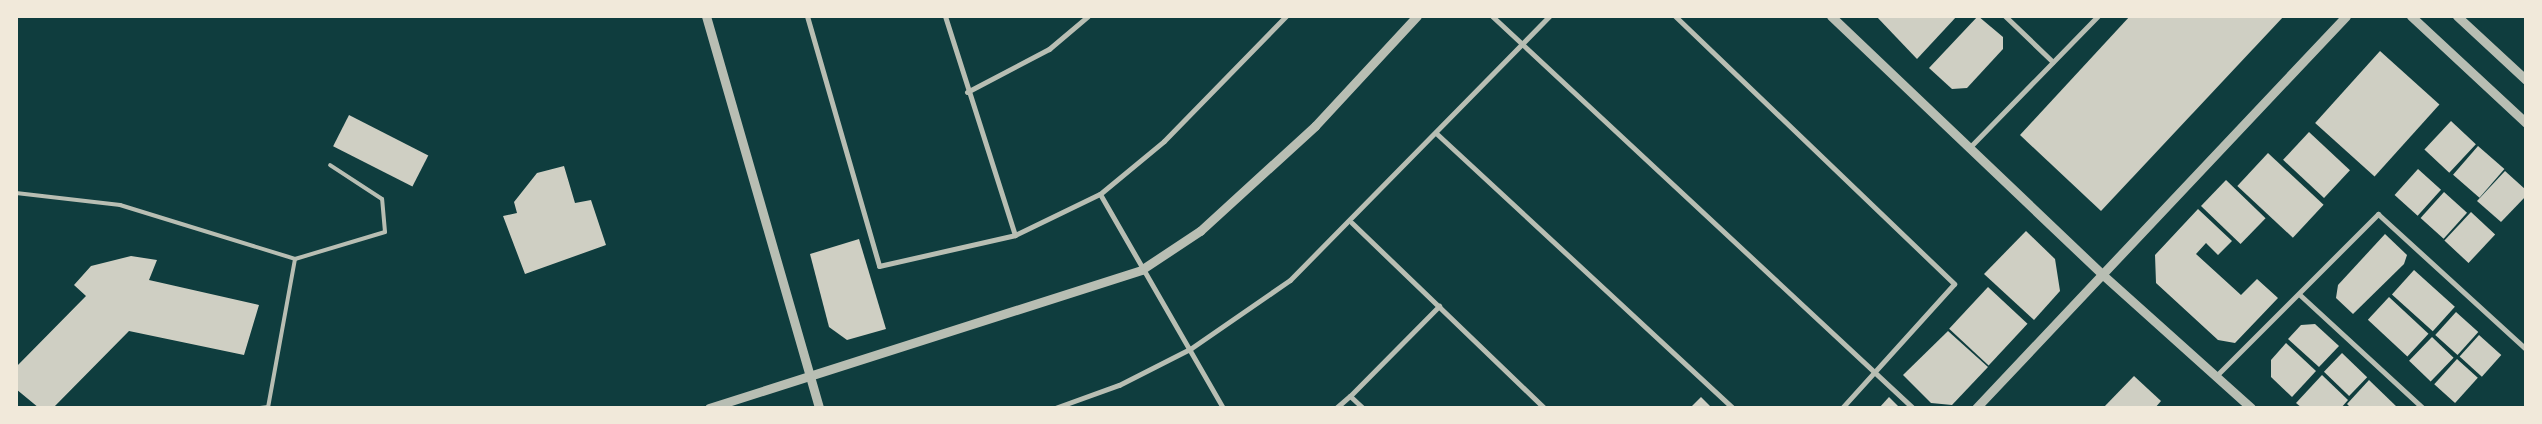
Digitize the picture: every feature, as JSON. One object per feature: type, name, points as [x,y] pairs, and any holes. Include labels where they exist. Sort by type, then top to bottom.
[{"type":"street","points":[[706,16],[819,408]]},
{"type":"street","points":[[807,16],[879,266],[1014,235],[1100,194],[1164,142],[1286,16]]},
{"type":"street","points":[[945,16],[967,92],[1014,235]]},
{"type":"street","points":[[967,92],[1049,49],[1088,16]]},
{"type":"street","points":[[709,408],[1141,270],[1200,231],[1315,126],[1417,16]]},
{"type":"street","points":[[1492,16],[1913,408]]},
{"type":"street","points":[[1055,408],[1119,385],[1190,349],[1290,280],[1352,223],[1549,16]]},
{"type":"street","points":[[1675,16],[1954,284],[1842,408]]},
{"type":"street","points":[[1831,16],[2103,275],[2251,408]]},
{"type":"street","points":[[2005,16],[2053,62]]},
{"type":"street","points":[[1970,147],[2098,16]]},
{"type":"street","points":[[1976,408],[2346,16]]},
{"type":"street","points":[[2411,16],[2526,123]]},
{"type":"street","points":[[2457,16],[2526,80]]},
{"type":"street","points":[[1438,134],[1734,408]]},
{"type":"street","points":[[1100,194],[1141,270],[1190,349],[1223,408]]},
{"type":"street","points":[[2217,376],[2300,295],[2378,214],[2526,349]]},
{"type":"street","points":[[1352,223],[1544,408]]},
{"type":"street","points":[[2300,295],[2423,408]]},
{"type":"street","points":[[1336,408],[1439,306]]},
{"type":"street","points":[[1350,396],[1363,408]]},
{"type":"lane","points":[[16,193],[120,205],[295,259],[385,232],[382,198],[330,165]]},
{"type":"lane","points":[[260,408],[268,406],[295,259]]},
{"type":"building","points":[[1876,16],[1957,16],[1917,59]]},
{"type":"building","points":[[1978,16],[2003,37],[2003,49],[1967,88],[1952,89],[1929,68]]},
{"type":"building","points":[[2130,16],[2284,16],[2101,211],[2020,135]]},
{"type":"building","points":[[2380,51],[2439,105],[2375,177],[2315,123]]},
{"type":"building","points":[[349,115],[428,155],[412,187],[333,146]]},
{"type":"building","points":[[2451,121],[2476,144],[2449,173],[2424,150]]},
{"type":"building","points":[[2309,132],[2350,170],[2324,198],[2283,160]]},
{"type":"building","points":[[2478,146],[2504,169],[2479,198],[2453,175]]},
{"type":"building","points":[[2268,153],[2324,205],[2293,238],[2237,186]]},
{"type":"building","points":[[564,166],[575,203],[591,200],[606,245],[525,274],[503,216],[517,213],[514,202],[537,173]]},
{"type":"building","points":[[2418,169],[2441,190],[2418,216],[2395,195]]},
{"type":"building","points":[[2505,171],[2526,190],[2526,196],[2501,222],[2477,201]]},
{"type":"building","points":[[2226,180],[2266,218],[2241,244],[2201,206]]},
{"type":"building","points":[[2444,192],[2467,213],[2444,239],[2421,218]]},
{"type":"building","points":[[2198,209],[2232,241],[2218,255],[2206,243],[2196,254],[2241,295],[2257,279],[2278,298],[2235,343],[2218,340],[2156,283],[2155,255]]},
{"type":"building","points":[[2471,212],[2495,235],[2469,263],[2444,241]]},
{"type":"building","points":[[2026,231],[2055,259],[2060,291],[2034,320],[1984,274]]},
{"type":"building","points":[[2385,234],[2407,255],[2404,264],[2353,314],[2336,298],[2338,285]]},
{"type":"building","points":[[859,239],[886,329],[847,340],[829,327],[810,254]]},
{"type":"building","points":[[131,256],[157,260],[149,280],[259,305],[244,355],[129,331],[53,408],[39,408],[16,389],[16,367],[86,296],[74,285],[91,266]]},
{"type":"building","points":[[2414,270],[2455,307],[2433,331],[2392,295]]},
{"type":"building","points":[[1988,287],[2027,324],[1989,366],[1949,329]]},
{"type":"building","points":[[2389,297],[2428,334],[2407,356],[2368,320]]},
{"type":"building","points":[[2456,312],[2478,332],[2458,355],[2435,335]]},
{"type":"building","points":[[2315,324],[2339,346],[2319,367],[2288,339],[2301,325]]},
{"type":"building","points":[[1948,331],[1988,367],[1952,405],[1931,403],[1903,375]]},
{"type":"building","points":[[2479,335],[2501,355],[2482,377],[2460,357]]},
{"type":"building","points":[[2432,337],[2454,358],[2431,382],[2409,361]]},
{"type":"building","points":[[2286,343],[2316,371],[2292,397],[2271,377],[2271,360]]},
{"type":"building","points":[[2342,353],[2367,377],[2349,396],[2324,372]]},
{"type":"building","points":[[2457,359],[2478,378],[2455,403],[2434,384]]},
{"type":"building","points":[[2322,375],[2348,400],[2341,408],[2302,408],[2296,403]]},
{"type":"building","points":[[2134,376],[2161,401],[2155,408],[2103,408]]},
{"type":"building","points":[[2369,380],[2398,408],[2351,408],[2347,404]]},
{"type":"building","points":[[1701,397],[1712,408],[1690,408]]},
{"type":"building","points":[[1889,397],[1900,408],[1879,408]]}]
